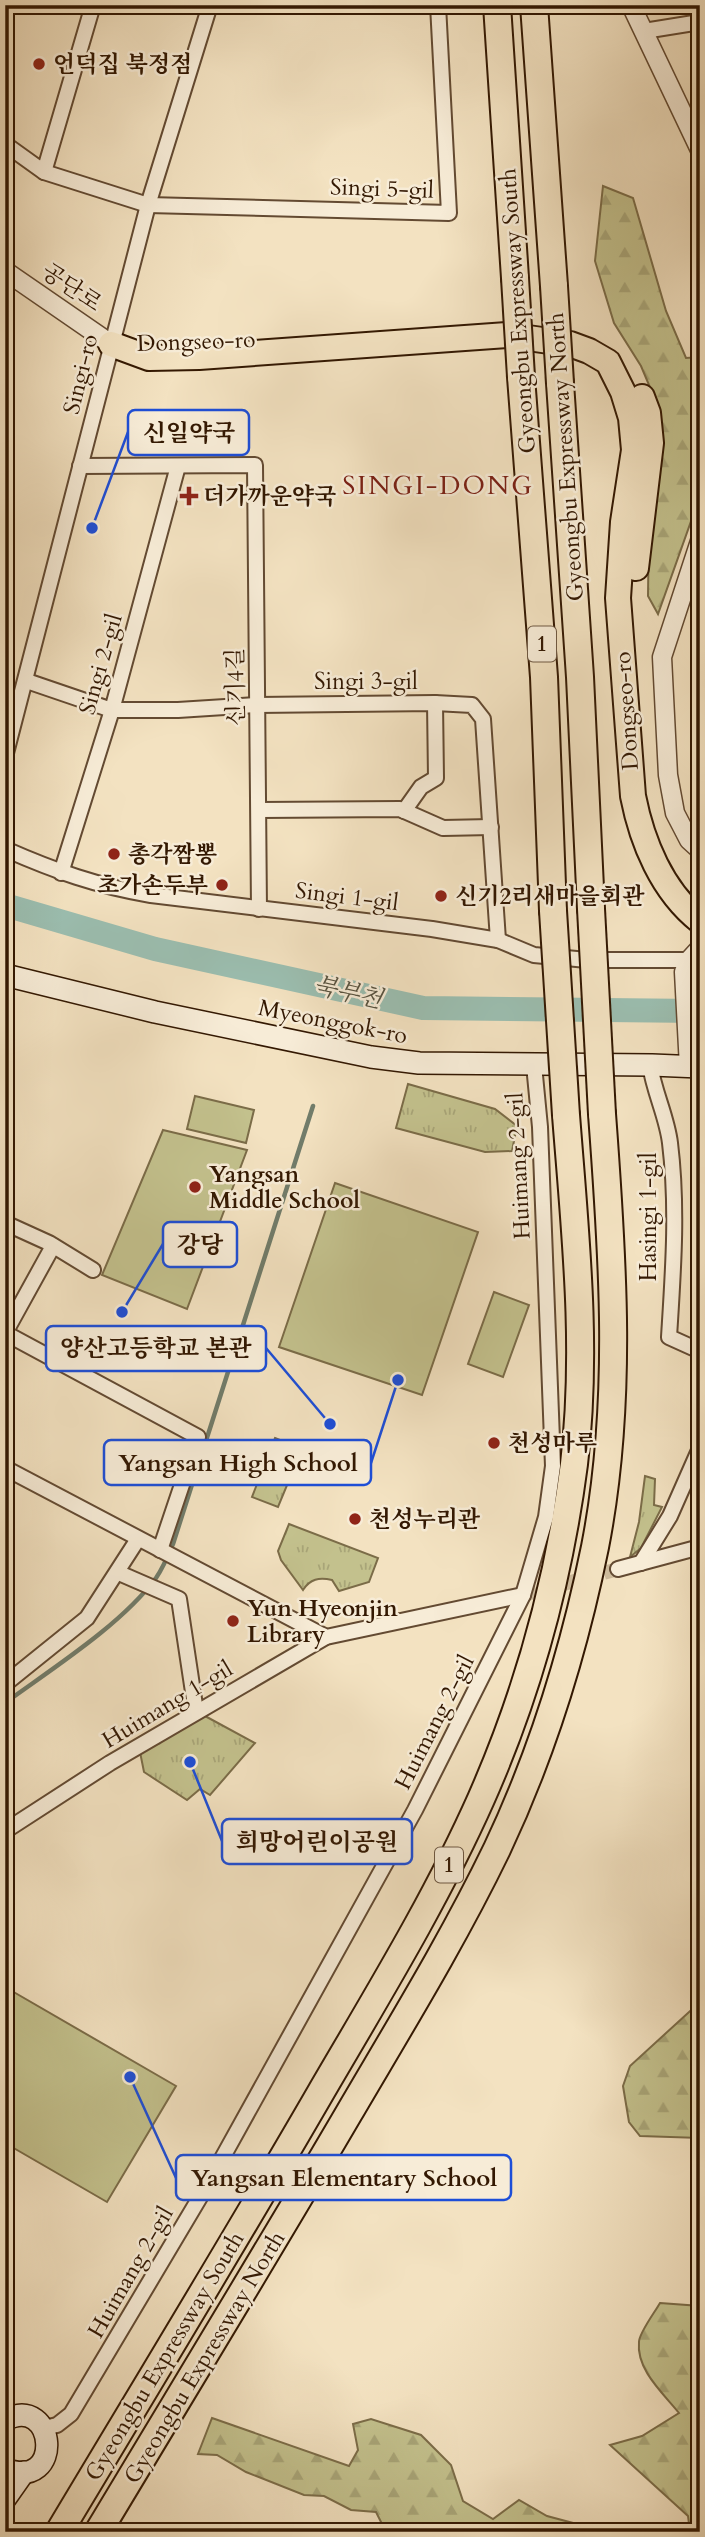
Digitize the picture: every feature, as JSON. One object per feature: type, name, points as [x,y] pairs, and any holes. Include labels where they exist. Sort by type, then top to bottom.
[{"type":"highway","name":"Gyeongbu Expressway South","points":[[59,2532],[291,2144],[434,1895],[481,1800],[510,1728],[554,1579],[574,1462],[579,1397],[579,1284],[553,911],[544,677],[497,5]]},
{"type":"highway","name":"Gyeongbu Expressway North","points":[[98,2532],[289,2216],[461,1918],[498,1847],[549,1718],[580,1613],[595,1544],[611,1418],[613,1260],[591,909],[580,677],[534,5]]},
{"type":"highway","name":"Dongseo-ro","points":[[111,344],[149,358],[199,357],[507,335],[570,344],[608,362],[623,391],[631,418],[634,450],[623,522],[618,598],[632,796],[656,867],[697,912]]},
{"type":"main road","name":"Myeonggok-ro","points":[[5,975],[155,1012],[365,1056],[419,1063],[695,1067]]},
{"type":"main road","points":[[5,2499],[15,2470],[41,2463],[48,2446],[44,2428],[28,2417],[7,2417]]},
{"type":"street","points":[[44,172],[93,5]]},
{"type":"street","name":"Singi-ro","points":[[5,757],[27,681],[148,205],[210,5]]},
{"type":"street","name":"Singi 5-gil","points":[[148,205],[449,213],[438,5]]},
{"type":"street","points":[[631,5],[700,150]]},
{"type":"street","points":[[644,31],[700,22]]},
{"type":"street","points":[[5,144],[44,172],[148,205]]},
{"type":"street","name":"공단로","points":[[5,271],[111,344]]},
{"type":"street","name":"신기4길","points":[[178,466],[255,465],[259,909]]},
{"type":"street","points":[[80,466],[178,466]]},
{"type":"street","name":"Singi 2-gil","points":[[61,873],[112,710],[178,466]]},
{"type":"street","points":[[700,541],[692,588],[662,657],[668,775],[675,813],[689,840],[700,850]]},
{"type":"street","name":"Singi 3-gil","points":[[27,681],[112,710],[178,710],[257,705],[472,705],[483,719],[498,940]]},
{"type":"street","points":[[404,811],[421,787],[436,778],[435,703]]},
{"type":"street","points":[[260,810],[404,811],[443,828],[491,827]]},
{"type":"street","name":"Singi 1-gil","points":[[5,849],[61,873],[116,889],[432,929],[498,940],[534,955],[587,960],[691,960]]},
{"type":"street","points":[[691,960],[688,1032],[695,1067]]},
{"type":"street","name":"Huimang 2-gil","points":[[44,2428],[57,2426],[71,2414],[202,2194],[415,1810],[523,1595],[547,1517],[553,1466],[540,1127],[534,1065]]},
{"type":"street","name":"Hasingi 1-gil","points":[[650,1065],[652,1081],[670,1141],[674,1244],[669,1337],[700,1351]]},
{"type":"street","points":[[5,1223],[53,1246],[93,1270]]},
{"type":"street","points":[[53,1246],[5,1333],[198,1437],[160,1550]]},
{"type":"street","points":[[641,1563],[670,1517],[700,1448]]},
{"type":"street","points":[[5,1468],[326,1637]]},
{"type":"street","points":[[5,1684],[87,1618],[119,1573],[138,1539]]},
{"type":"street","points":[[618,1569],[700,1547]]},
{"type":"street","points":[[119,1573],[179,1599],[196,1713]]},
{"type":"street","name":"Huimang 1-gil","points":[[5,1831],[110,1763],[326,1637],[523,1595]]},
{"type":"green space","points":[[603,186],[633,198],[666,311],[686,358],[700,357],[700,496],[658,614],[648,596],[649,521],[657,404],[641,366],[614,323],[595,261]]},
{"type":"green space","points":[[408,1084],[495,1109],[517,1126],[512,1151],[485,1152],[396,1128]]},
{"type":"green space","points":[[195,1096],[254,1110],[246,1143],[187,1129]]},
{"type":"green space","points":[[163,1130],[247,1150],[187,1309],[102,1275]]},
{"type":"green space","points":[[335,1183],[478,1232],[422,1395],[279,1347]]},
{"type":"green space","points":[[494,1292],[529,1305],[503,1377],[468,1364]]},
{"type":"green space","points":[[275,1438],[302,1449],[278,1507],[252,1497]]},
{"type":"green space","points":[[645,1476],[655,1479],[654,1505],[662,1507],[641,1548],[630,1557],[639,1522]]},
{"type":"green space","points":[[289,1524],[378,1558],[369,1582],[339,1591],[332,1580],[319,1579],[309,1583],[303,1590],[281,1560],[278,1551]]},
{"type":"green space","points":[[205,1716],[255,1743],[210,1795],[200,1789],[187,1800],[144,1772],[140,1752]]},
{"type":"green space","points":[[5,1987],[176,2086],[107,2202],[5,2143]]},
{"type":"green space","points":[[700,2002],[700,2138],[640,2136],[629,2122],[623,2086],[630,2066]]},
{"type":"green space","points":[[660,2303],[700,2306],[700,2532],[690,2532],[688,2516],[610,2445],[642,2436],[679,2413],[646,2372],[639,2352],[642,2333]]},
{"type":"green space","points":[[212,2418],[349,2466],[358,2450],[353,2424],[371,2419],[421,2435],[451,2465],[463,2501],[493,2519],[519,2500],[547,2516],[588,2527],[594,2532],[386,2532],[376,2512],[351,2510],[324,2496],[304,2495],[246,2472],[217,2455],[198,2454]]},
{"type":"waterway","name":"북부천","points":[[5,905],[155,949],[423,1008],[700,1011]]},
{"type":"waterway","points":[[5,1703],[105,1629],[141,1595],[163,1566],[173,1544],[313,1106]]},
{"type":"tunnel","points":[[523,1595],[618,1569]]},
{"type":"place","name":"언덕집 북정점","points":[[39,64]]},
{"type":"place","name":"더가까운약국","points":[[189,496]]},
{"type":"place","name":"신일약국","points":[[92,528]]},
{"type":"place","name":"총각짬뽕","points":[[114,854]]},
{"type":"place","name":"초가손두부","points":[[222,885]]},
{"type":"place","name":"신기2리새마을회관","points":[[441,896]]},
{"type":"place","name":"Yangsan Middle School","points":[[195,1187]]},
{"type":"place","name":"강당","points":[[122,1312]]},
{"type":"place","name":"Yangsan High School","points":[[398,1380]]},
{"type":"place","name":"양산고등학교 본관","points":[[330,1424]]},
{"type":"place","name":"천성마루","points":[[494,1443]]},
{"type":"place","name":"천성누리관","points":[[355,1519]]},
{"type":"place","name":"Yun Hyeonjin Library","points":[[233,1621]]},
{"type":"place","name":"희망어린이공원","points":[[190,1762]]},
{"type":"place","name":"Yangsan Elementary School","points":[[130,2077]]},
{"type":"district","name":"SINGI-DONG","points":[[438,485]]}]
